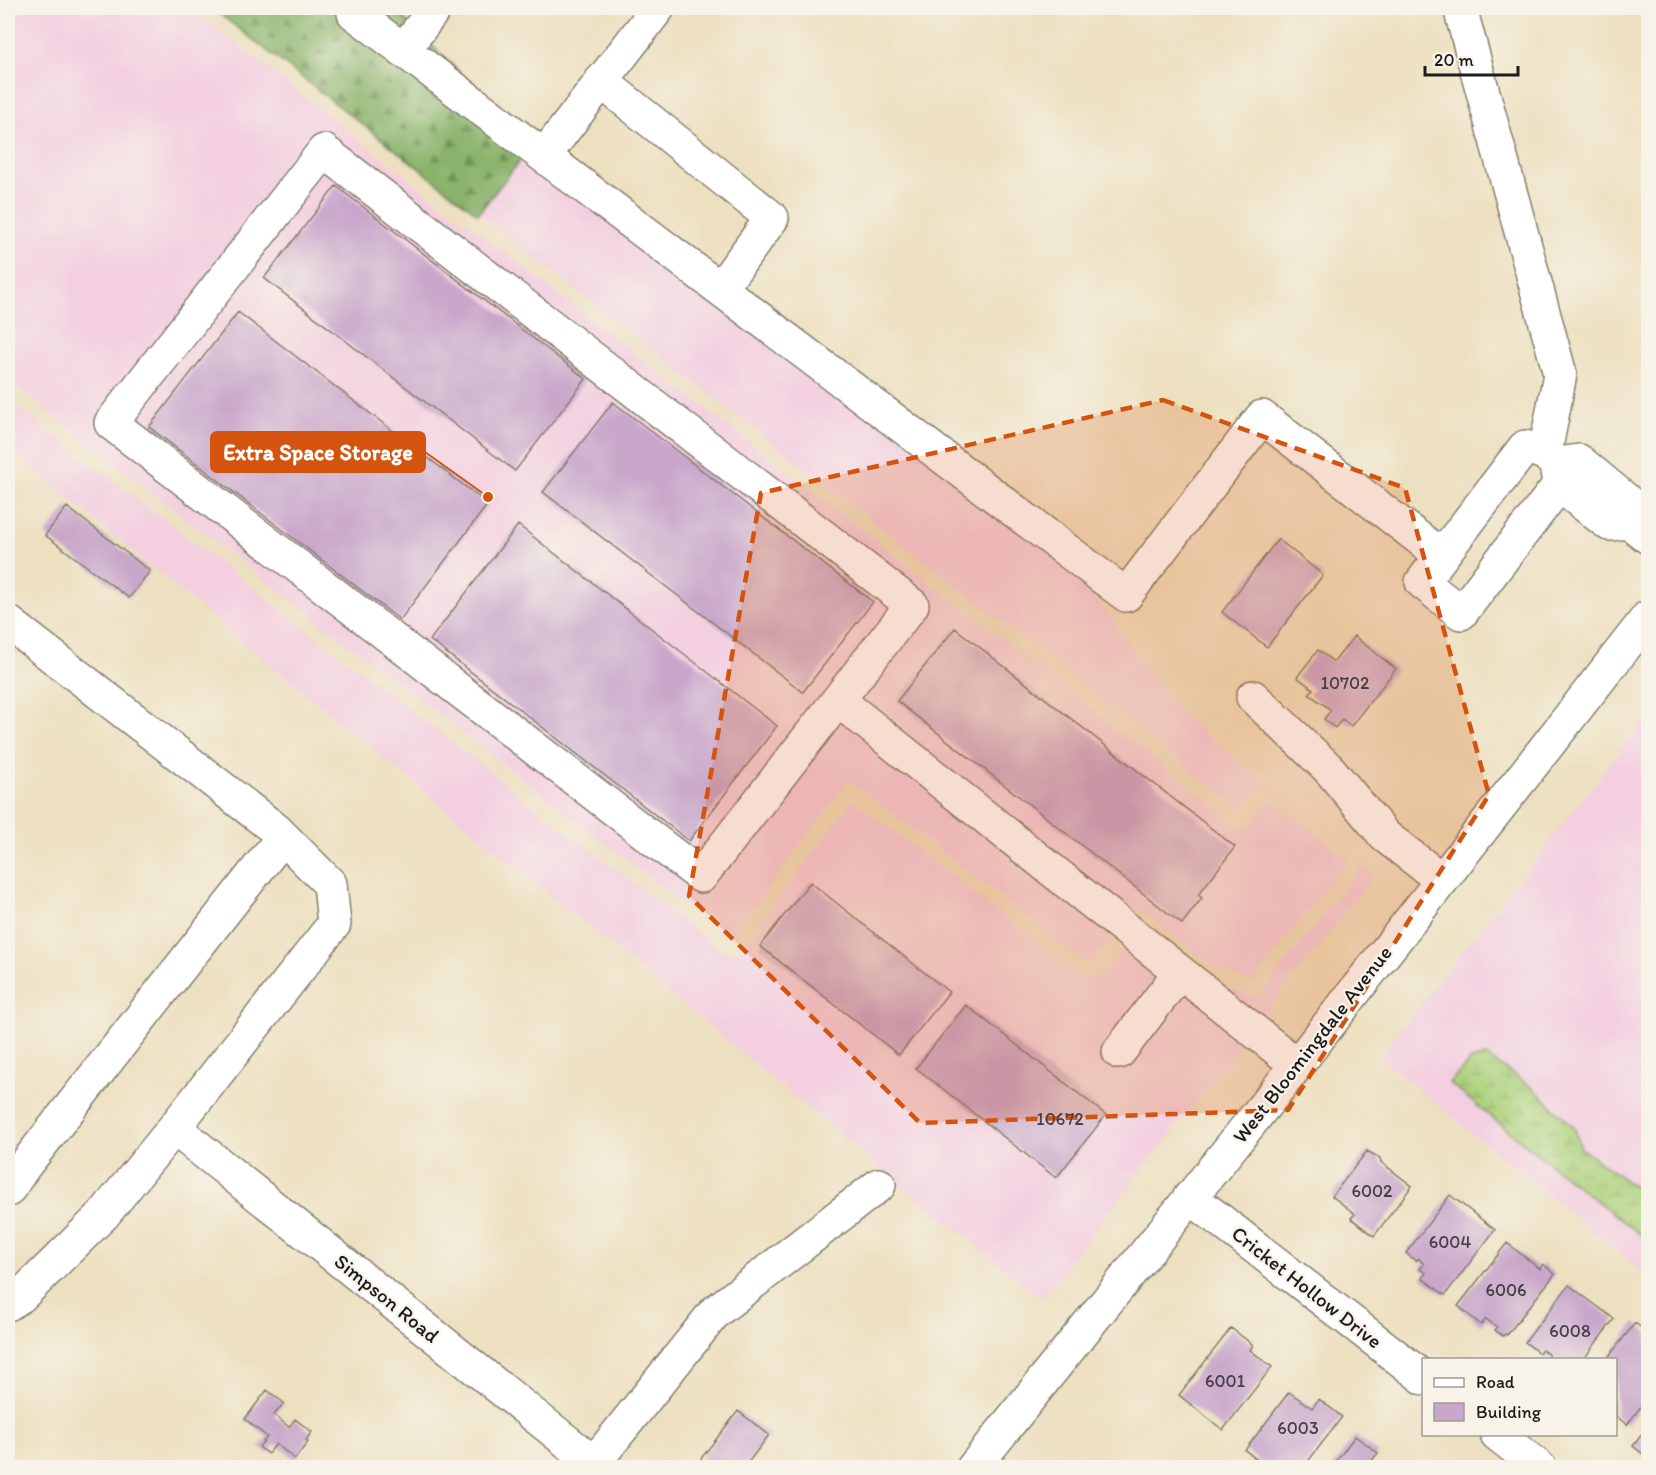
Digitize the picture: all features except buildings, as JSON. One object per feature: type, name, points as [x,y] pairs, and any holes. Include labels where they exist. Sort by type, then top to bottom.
[{"type":"street","points":[[356,8],[354,13],[403,51],[1126,595],[1262,417],[1442,556]]},
{"type":"street","points":[[403,51],[435,8]]},
{"type":"street","points":[[544,156],[657,8]]},
{"type":"street","points":[[1460,8],[1560,374],[1553,467],[1461,613],[1422,582],[1525,447],[1553,467],[1579,461],[1626,500],[1639,529]]},
{"type":"street","points":[[601,81],[772,218],[720,289]]},
{"type":"street","points":[[324,151],[912,605],[838,700],[701,876],[111,423],[324,151]]},
{"type":"street","name":"West Bloomingdale Avenue","points":[[973,1467],[1297,1065],[1648,617]]},
{"type":"street","points":[[8,622],[283,837],[330,884],[334,924],[104,1214],[12,1290]]},
{"type":"street","points":[[1252,697],[1329,770],[1385,836],[1442,880]]},
{"type":"street","points":[[838,700],[1297,1065]]},
{"type":"street","points":[[8,1190],[32,1156],[283,837]]},
{"type":"street","points":[[1119,1052],[1180,972]]},
{"type":"street","name":"Simpson Road","points":[[174,1128],[597,1465]]},
{"type":"street","points":[[597,1465],[715,1312],[879,1185]]},
{"type":"street","name":"Cricket Hollow Drive","points":[[1190,1197],[1422,1376]]},
{"type":"street","points":[[1500,1436],[1540,1467]]},
{"type":"highlighted area","points":[[1163,400],[1405,488],[1489,795],[1288,1110],[920,1123],[689,896],[761,493]]},
{"type":"shaded area","points":[[8,8],[190,8],[968,612],[1246,831],[1272,799],[1348,859],[1252,983],[1218,969],[1138,908],[1089,965],[849,780],[729,939],[8,381]]},
{"type":"shaded area","points":[[534,143],[1044,527],[1177,710],[1266,785],[1243,811],[478,214]]},
{"type":"shaded area","points":[[8,399],[721,950],[730,953],[742,948],[853,800],[1080,976],[1089,979],[1101,975],[1141,928],[1214,982],[1248,996],[1257,997],[1261,995],[1362,865],[1374,876],[1041,1298],[8,448]]},
{"type":"shaded area","points":[[1648,716],[1648,1197],[1581,1148],[1574,1127],[1533,1088],[1586,1193],[1648,1240],[1648,1277],[1379,1057]]},
{"type":"green space","points":[[212,8],[384,8],[395,10],[534,143],[478,214]]},
{"type":"green space","points":[[1486,1056],[1533,1088],[1574,1127],[1581,1148],[1648,1197],[1648,1240],[1449,1083],[1471,1060]]},
{"type":"place","name":"Extra Space Storage","points":[[488,497]]}]
